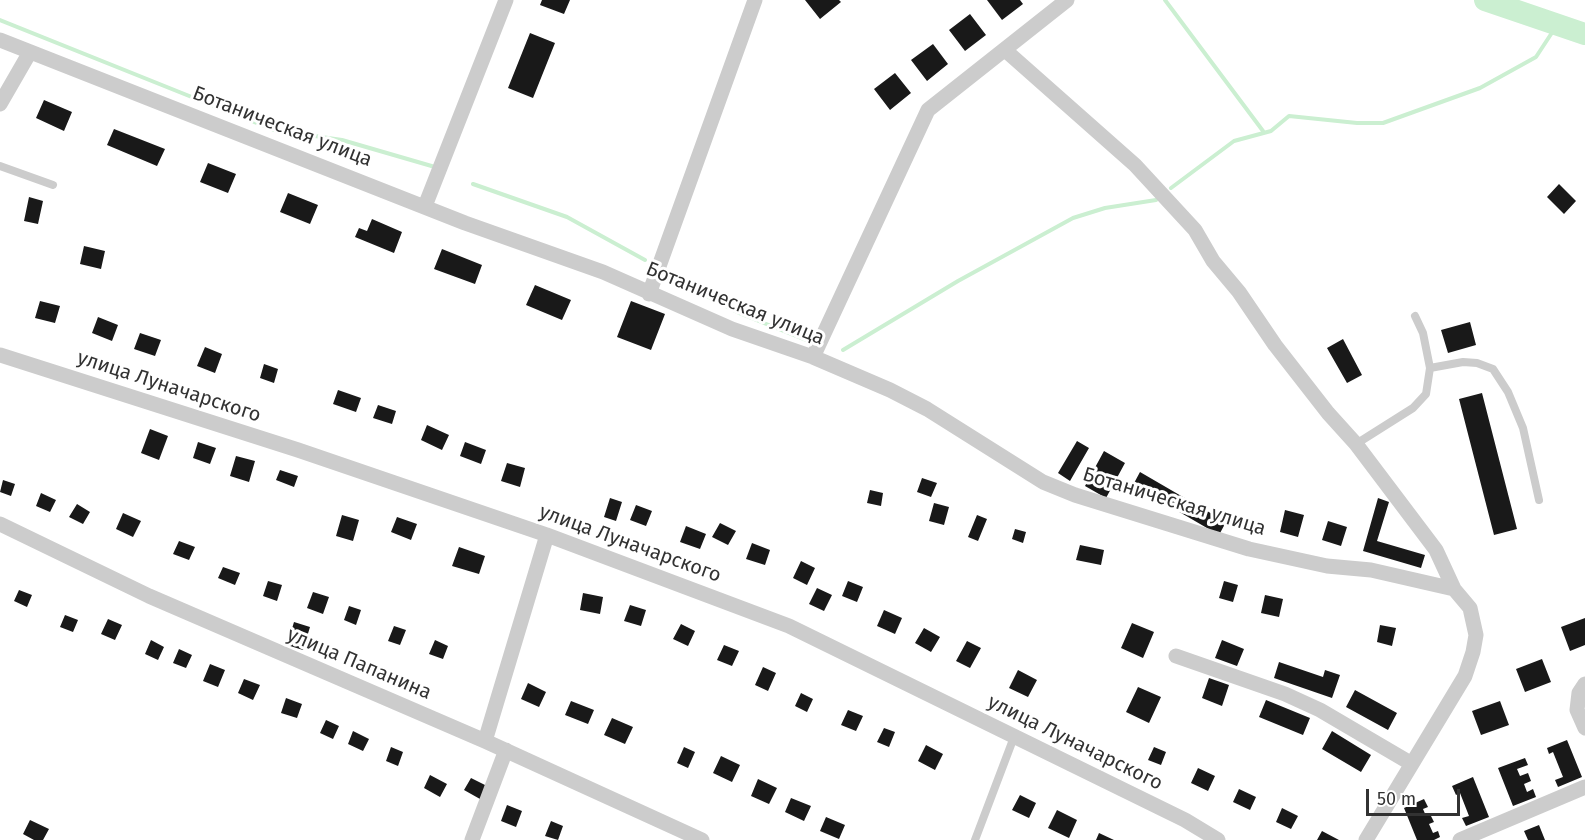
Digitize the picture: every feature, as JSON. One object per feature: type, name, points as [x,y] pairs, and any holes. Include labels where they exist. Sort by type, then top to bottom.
[{"type":"street","points":[[425,206],[506,0]]},
{"type":"street","points":[[649,294],[755,0]]},
{"type":"street","points":[[813,357],[928,110],[1067,0]]},
{"type":"street","name":"Ботаническая улица","points":[[0,40],[465,223],[603,272],[732,329],[813,357],[891,390],[927,409],[1042,482],[1076,495],[1249,549],[1327,566],[1371,570],[1454,589]]},
{"type":"street","points":[[1005,50],[1135,165],[1195,230],[1213,261],[1239,292],[1275,345],[1328,413],[1356,444],[1436,550],[1454,589],[1470,608],[1476,635],[1465,676],[1366,840]]},
{"type":"street","points":[[0,104],[30,52]]},
{"type":"street","name":"улица Луначарского","points":[[0,355],[298,450],[547,535],[789,626],[1185,820],[1218,840]]},
{"type":"street","name":"улица Папанина","points":[[0,524],[149,596],[506,750],[702,840]]},
{"type":"street","points":[[485,741],[547,535]]},
{"type":"street","points":[[1176,656],[1293,698],[1380,743],[1412,764]]},
{"type":"street","points":[[1585,684],[1578,693],[1577,711],[1585,728]]},
{"type":"street","points":[[472,840],[506,750]]},
{"type":"street","points":[[1460,840],[1585,788]]},
{"type":"lane","points":[[0,166],[53,185]]},
{"type":"lane","points":[[1356,444],[1413,408],[1426,394],[1430,368],[1423,333],[1415,316]]},
{"type":"lane","points":[[1430,368],[1463,362],[1477,363],[1493,369],[1508,392],[1522,428],[1539,500]]},
{"type":"lane","points":[[975,840],[1014,737]]},
{"type":"building","points":[[542,0],[570,0],[564,14],[540,5]]},
{"type":"building","points":[[805,0],[839,0],[841,2],[820,19]]},
{"type":"building","points":[[987,0],[1020,0],[1023,4],[1002,20]]},
{"type":"building","points":[[970,14],[986,35],[965,51],[949,30]]},
{"type":"building","points":[[530,33],[555,43],[533,98],[508,88]]},
{"type":"building","points":[[933,44],[948,64],[927,81],[911,60]]},
{"type":"building","points":[[895,73],[911,93],[890,110],[874,89]]},
{"type":"building","points":[[44,100],[72,112],[64,131],[36,118]]},
{"type":"building","points":[[114,129],[165,149],[157,166],[107,145]]},
{"type":"building","points":[[208,163],[236,174],[228,193],[200,182]]},
{"type":"building","points":[[1559,184],[1576,201],[1564,214],[1547,197]]},
{"type":"building","points":[[288,193],[318,205],[310,224],[280,212]]},
{"type":"building","points":[[29,197],[43,201],[38,224],[24,221]]},
{"type":"building","points":[[372,219],[402,232],[394,253],[355,237],[359,228],[367,231]]},
{"type":"building","points":[[84,246],[105,251],[101,269],[80,264]]},
{"type":"building","points":[[442,249],[482,265],[475,284],[434,269]]},
{"type":"building","points":[[535,285],[571,300],[562,320],[526,305]]},
{"type":"building","points":[[40,301],[60,306],[55,323],[35,318]]},
{"type":"building","points":[[631,301],[665,314],[651,350],[617,337]]},
{"type":"building","points":[[98,317],[118,325],[112,341],[92,333]]},
{"type":"building","points":[[1470,322],[1476,345],[1448,353],[1441,330]]},
{"type":"building","points":[[140,333],[161,340],[155,356],[134,349]]},
{"type":"building","points":[[1343,339],[1362,375],[1347,383],[1327,348]]},
{"type":"building","points":[[205,347],[222,354],[215,373],[197,366]]},
{"type":"building","points":[[264,364],[278,369],[274,383],[260,378]]},
{"type":"building","points":[[338,390],[361,398],[356,412],[333,404]]},
{"type":"building","points":[[1482,393],[1517,529],[1494,535],[1459,399]]},
{"type":"building","points":[[378,405],[396,411],[392,424],[373,418]]},
{"type":"building","points":[[427,425],[449,435],[442,450],[421,440]]},
{"type":"building","points":[[150,429],[168,436],[159,460],[141,453]]},
{"type":"building","points":[[1077,441],[1089,448],[1070,481],[1058,473]]},
{"type":"building","points":[[198,442],[216,448],[210,464],[193,458]]},
{"type":"building","points":[[465,442],[486,450],[481,464],[460,456]]},
{"type":"building","points":[[1104,451],[1125,463],[1106,498],[1085,486]]},
{"type":"building","points":[[236,456],[255,461],[249,482],[230,476]]},
{"type":"building","points":[[507,463],[525,468],[520,487],[501,481]]},
{"type":"building","points":[[280,470],[298,476],[294,487],[276,480]]},
{"type":"building","points":[[1140,472],[1226,522],[1219,535],[1133,485]]},
{"type":"building","points":[[922,478],[937,483],[931,497],[917,492]]},
{"type":"building","points":[[3,480],[15,484],[11,496],[0,492]]},
{"type":"building","points":[[870,490],[883,493],[881,506],[867,503]]},
{"type":"building","points":[[41,493],[56,500],[50,512],[36,506]]},
{"type":"building","points":[[610,498],[622,502],[616,521],[604,517]]},
{"type":"building","points":[[1378,498],[1389,502],[1377,541],[1425,555],[1421,568],[1363,551]]},
{"type":"building","points":[[934,503],[949,507],[944,525],[929,521]]},
{"type":"building","points":[[77,504],[90,512],[83,524],[69,517]]},
{"type":"building","points":[[636,505],[652,511],[646,526],[630,520]]},
{"type":"building","points":[[1285,510],[1304,515],[1298,537],[1280,532]]},
{"type":"building","points":[[123,513],[141,521],[133,537],[116,529]]},
{"type":"building","points":[[342,515],[359,520],[353,541],[336,536]]},
{"type":"building","points":[[977,515],[987,519],[978,541],[968,537]]},
{"type":"building","points":[[397,517],[417,524],[411,540],[391,532]]},
{"type":"building","points":[[1328,521],[1347,527],[1341,546],[1322,540]]},
{"type":"building","points":[[720,523],[736,531],[728,545],[712,537]]},
{"type":"building","points":[[686,526],[706,534],[700,549],[680,542]]},
{"type":"building","points":[[1015,529],[1026,532],[1023,543],[1012,539]]},
{"type":"building","points":[[179,541],[195,547],[189,560],[173,554]]},
{"type":"building","points":[[752,543],[770,550],[765,565],[746,559]]},
{"type":"building","points":[[1080,545],[1104,550],[1101,565],[1076,560]]},
{"type":"building","points":[[459,547],[485,556],[479,574],[452,566]]},
{"type":"building","points":[[801,561],[815,568],[807,585],[793,578]]},
{"type":"building","points":[[223,567],[240,573],[235,585],[218,578]]},
{"type":"building","points":[[268,581],[282,585],[277,601],[263,596]]},
{"type":"building","points":[[848,581],[863,587],[857,602],[842,596]]},
{"type":"building","points":[[1224,581],[1238,585],[1233,602],[1219,598]]},
{"type":"building","points":[[817,588],[832,595],[824,611],[809,604]]},
{"type":"building","points":[[19,590],[32,595],[27,607],[14,601]]},
{"type":"building","points":[[313,592],[329,597],[323,614],[307,608]]},
{"type":"building","points":[[583,593],[603,597],[600,614],[580,610]]},
{"type":"building","points":[[1265,595],[1283,599],[1279,617],[1261,613]]},
{"type":"building","points":[[630,605],[646,610],[641,626],[624,621]]},
{"type":"building","points":[[349,606],[361,610],[356,625],[344,620]]},
{"type":"building","points":[[884,610],[902,618],[895,634],[877,626]]},
{"type":"building","points":[[65,615],[78,620],[73,632],[60,627]]},
{"type":"building","points":[[1585,618],[1585,645],[1570,651],[1561,627]]},
{"type":"building","points":[[108,619],[122,625],[115,640],[101,634]]},
{"type":"building","points":[[294,622],[310,627],[303,650],[287,645]]},
{"type":"building","points":[[1132,623],[1154,632],[1143,658],[1121,648]]},
{"type":"building","points":[[681,624],[695,631],[688,646],[673,639]]},
{"type":"building","points":[[1380,625],[1396,628],[1392,646],[1377,642]]},
{"type":"building","points":[[394,626],[406,630],[400,645],[388,641]]},
{"type":"building","points":[[924,628],[940,637],[931,652],[915,643]]},
{"type":"building","points":[[151,640],[164,647],[158,660],[145,654]]},
{"type":"building","points":[[435,640],[448,646],[443,659],[429,654]]},
{"type":"building","points":[[1222,640],[1244,649],[1237,666],[1215,658]]},
{"type":"building","points":[[967,641],[981,648],[970,668],[956,661]]},
{"type":"building","points":[[724,645],[739,651],[732,666],[717,660]]},
{"type":"building","points":[[179,649],[192,655],[186,668],[173,663]]},
{"type":"building","points":[[1542,659],[1551,682],[1525,692],[1516,669]]},
{"type":"building","points":[[1279,662],[1323,677],[1325,670],[1340,675],[1332,698],[1274,678]]},
{"type":"building","points":[[210,664],[225,670],[218,687],[203,681]]},
{"type":"building","points":[[763,667],[776,673],[768,691],[755,685]]},
{"type":"building","points":[[1018,670],[1037,680],[1028,697],[1009,688]]},
{"type":"building","points":[[1209,678],[1229,685],[1222,706],[1202,698]]},
{"type":"building","points":[[244,679],[260,685],[253,700],[238,693]]},
{"type":"building","points":[[528,683],[546,692],[539,707],[521,699]]},
{"type":"building","points":[[1138,687],[1161,697],[1149,723],[1126,712]]},
{"type":"building","points":[[1355,690],[1397,713],[1388,730],[1346,707]]},
{"type":"building","points":[[801,693],[813,699],[807,712],[795,706]]},
{"type":"building","points":[[286,698],[302,704],[297,718],[281,713]]},
{"type":"building","points":[[1266,700],[1310,718],[1303,735],[1259,717]]},
{"type":"building","points":[[571,701],[594,710],[588,724],[565,715]]},
{"type":"building","points":[[1500,701],[1509,725],[1481,735],[1472,711]]},
{"type":"building","points":[[848,710],[863,716],[856,731],[841,725]]},
{"type":"building","points":[[612,718],[633,727],[625,744],[604,735]]},
{"type":"building","points":[[326,720],[339,726],[333,739],[320,733]]},
{"type":"building","points":[[884,728],[895,732],[889,747],[877,742]]},
{"type":"building","points":[[353,731],[369,739],[363,751],[348,744]]},
{"type":"building","points":[[1332,731],[1371,755],[1361,772],[1322,749]]},
{"type":"building","points":[[1567,740],[1582,777],[1558,787],[1555,780],[1563,777],[1553,752],[1549,754],[1547,748]]},
{"type":"building","points":[[926,745],[943,754],[935,770],[918,761]]},
{"type":"building","points":[[391,747],[403,752],[398,766],[386,761]]},
{"type":"building","points":[[684,747],[695,752],[688,768],[677,763]]},
{"type":"building","points":[[1154,747],[1166,752],[1161,765],[1148,760]]},
{"type":"building","points":[[721,756],[740,765],[732,782],[713,773]]},
{"type":"building","points":[[1525,758],[1528,765],[1517,769],[1520,776],[1528,773],[1531,781],[1524,784],[1527,792],[1533,789],[1536,797],[1513,806],[1498,768]]},
{"type":"building","points":[[1198,768],[1215,776],[1208,791],[1191,783]]},
{"type":"building","points":[[430,775],[447,784],[440,797],[424,788]]},
{"type":"building","points":[[1473,777],[1489,817],[1466,826],[1462,818],[1469,816],[1460,793],[1456,795],[1452,786]]},
{"type":"building","points":[[471,778],[487,786],[480,799],[464,790]]},
{"type":"building","points":[[758,779],[777,788],[769,804],[751,796]]},
{"type":"building","points":[[1239,789],[1256,797],[1250,810],[1233,802]]},
{"type":"building","points":[[1020,795],[1036,803],[1029,818],[1012,810]]},
{"type":"building","points":[[791,798],[811,806],[804,821],[785,812]]},
{"type":"building","points":[[1424,799],[1428,807],[1423,809],[1426,816],[1430,814],[1434,822],[1429,824],[1433,833],[1438,831],[1440,837],[1434,840],[1417,840],[1404,808]]},
{"type":"building","points":[[507,805],[522,811],[516,827],[501,821]]},
{"type":"building","points":[[1282,808],[1298,816],[1291,829],[1276,822]]},
{"type":"building","points":[[1057,810],[1077,820],[1069,838],[1048,828]]},
{"type":"building","points":[[826,817],[845,825],[839,839],[820,831]]},
{"type":"building","points":[[30,820],[49,829],[43,840],[34,840],[23,834]]},
{"type":"building","points":[[551,821],[563,826],[558,840],[545,836]]},
{"type":"building","points":[[1539,825],[1545,840],[1528,840],[1524,831]]},
{"type":"building","points":[[1322,831],[1339,840],[1317,840]]},
{"type":"building","points":[[1099,833],[1114,840],[1096,840]]},
{"type":"waterway","points":[[1165,0],[1263,131]]},
{"type":"waterway","points":[[1485,0],[1585,34]]},
{"type":"waterway","points":[[0,20],[274,130],[342,140],[435,167]]},
{"type":"waterway","points":[[1171,188],[1234,141],[1271,131],[1289,116],[1357,123],[1383,123],[1480,88],[1536,57],[1557,25]]},
{"type":"waterway","points":[[473,184],[567,217],[645,260]]},
{"type":"waterway","points":[[843,350],[958,281],[1073,218],[1105,208],[1156,200]]},
{"type":"waterway","points":[[678,275],[707,296],[739,313],[806,340]]}]
